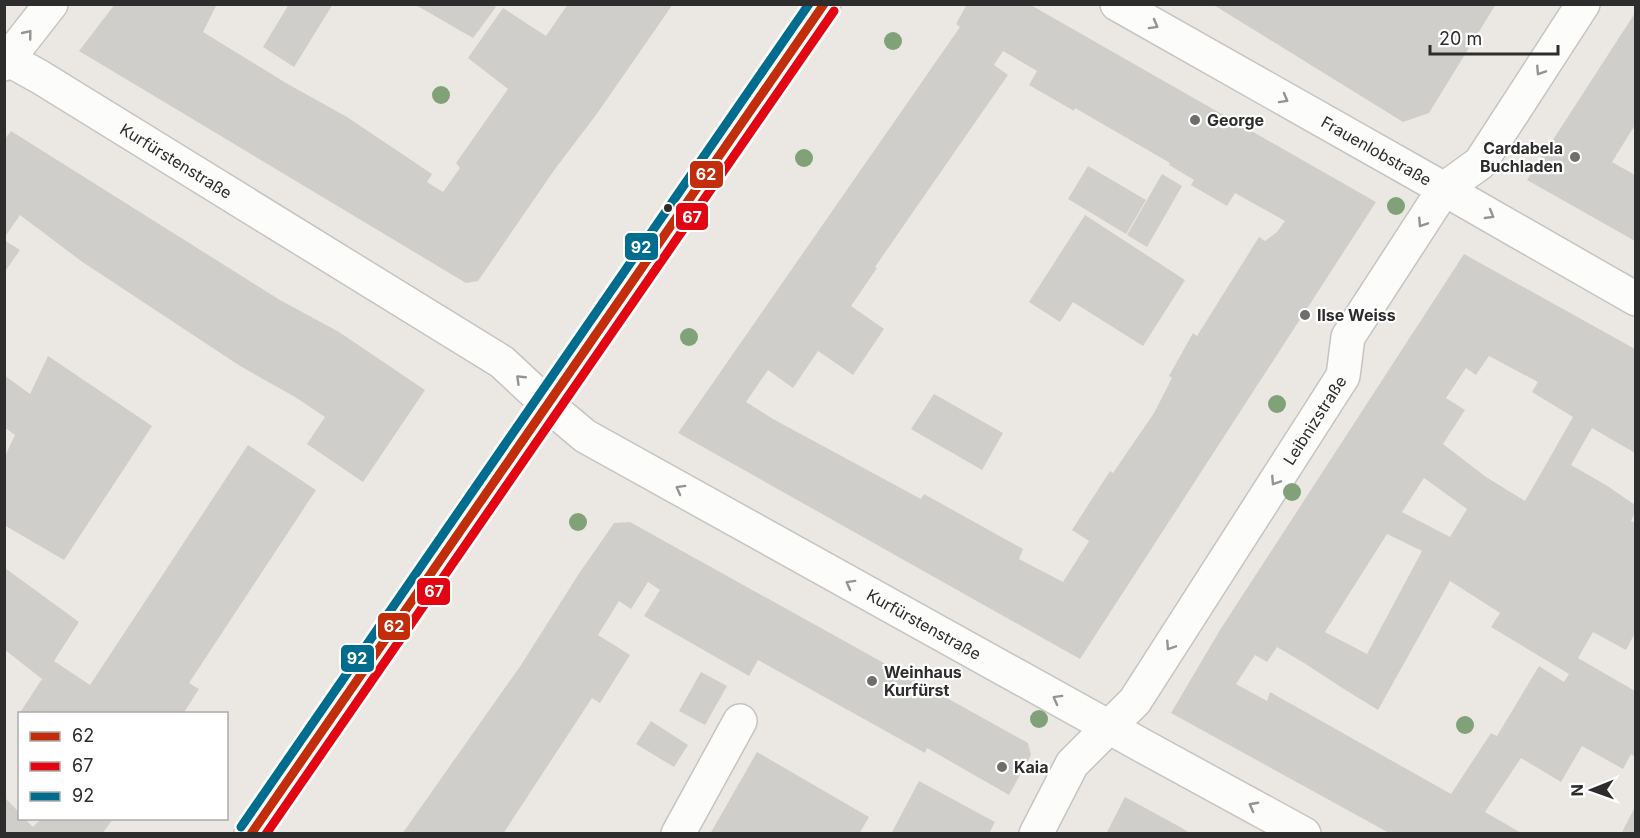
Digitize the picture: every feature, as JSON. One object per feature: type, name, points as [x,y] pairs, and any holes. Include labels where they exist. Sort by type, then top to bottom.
[{"type":"street","points":[[6,60],[51,4]]},
{"type":"street","points":[[251,834],[824,4]]},
{"type":"street","name":"Frauenlobstraße","points":[[1117,4],[1635,299]]},
{"type":"street","name":"Leibnizstraße","points":[[1036,834],[1072,764],[1135,701],[1343,376],[1348,337],[1444,189],[1480,163],[1583,4]]},
{"type":"street","name":"Kurfürstenstraße","points":[[6,60],[60,90],[502,362],[585,436],[1304,834]]},
{"type":"street","points":[[678,834],[740,721]]},
{"type":"building","points":[[115,4],[217,4],[203,32],[347,117],[432,174],[427,182],[443,192],[460,168],[456,163],[508,89],[468,58],[503,8],[546,36],[568,4],[673,4],[478,281],[466,283],[79,51]]},
{"type":"building","points":[[289,4],[333,4],[294,67],[263,47]]},
{"type":"building","points":[[414,4],[490,4],[496,7],[473,38]]},
{"type":"building","points":[[967,4],[1029,4],[1376,202],[1080,659],[678,433],[960,27],[956,24]],"holes":[[[1003,51],[1037,71],[1029,85],[1074,111],[1075,108],[1170,163],[1169,165],[1194,180],[1191,185],[1227,206],[1235,193],[1285,221],[1277,232],[1265,241],[1259,237],[1197,336],[1193,333],[1169,376],[1172,378],[1154,413],[1113,473],[1110,471],[1072,530],[1089,541],[1063,582],[1019,559],[1023,549],[924,494],[921,499],[746,402],[768,370],[793,388],[818,351],[853,375],[884,329],[851,306],[877,268],[875,267],[1008,75],[994,65]]]},
{"type":"building","points":[[1212,4],[1496,4],[1429,113],[1403,122]]},
{"type":"building","points":[[1635,13],[1635,125],[1612,162],[1635,175],[1635,241],[1527,180]]},
{"type":"building","points":[[11,131],[280,300],[339,332],[425,390],[363,482],[307,444],[325,417],[240,366],[81,261],[20,215],[4,238],[4,140]]},
{"type":"building","points":[[1088,166],[1146,200],[1126,234],[1068,199]]},
{"type":"building","points":[[1162,174],[1182,186],[1147,247],[1127,235]]},
{"type":"building","points":[[1085,215],[1185,280],[1143,346],[1073,302],[1060,322],[1029,302]]},
{"type":"building","points":[[4,240],[20,250],[4,273]]},
{"type":"building","points":[[1464,254],[1635,349],[1635,453],[1592,428],[1571,465],[1635,505],[1631,521],[1635,523],[1635,633],[1626,650],[1593,632],[1578,658],[1635,691],[1635,757],[1631,754],[1623,769],[1582,746],[1561,782],[1521,758],[1485,812],[1523,834],[1391,834],[1171,713],[1220,630]],"holes":[[[1489,356],[1538,382],[1532,392],[1573,417],[1525,501],[1486,477],[1443,444],[1465,410],[1446,398],[1466,368],[1476,375]],[[1424,478],[1467,509],[1450,537],[1402,512]],[[1387,534],[1422,551],[1367,654],[1325,632]],[[1450,581],[1500,613],[1491,627],[1569,674],[1564,682],[1539,666],[1497,736],[1491,733],[1451,794],[1270,692],[1267,701],[1236,684],[1255,655],[1267,662],[1277,647],[1378,710]]]},
{"type":"building","points":[[48,356],[152,426],[64,560],[4,525],[4,458],[15,435],[4,427],[4,375],[30,394]]},
{"type":"building","points":[[934,394],[1003,433],[982,470],[911,429]]},
{"type":"building","points":[[248,445],[316,490],[189,683],[199,689],[184,712],[22,712],[42,679],[5,650],[5,568],[79,622],[54,661],[90,685]]},
{"type":"building","points":[[630,522],[1028,743],[1031,755],[1009,795],[927,748],[925,753],[758,660],[749,676],[644,616],[660,590],[648,582],[631,609],[619,601],[598,635],[630,655],[600,703],[592,698],[503,834],[402,834],[521,665],[614,523]]},
{"type":"building","points":[[701,672],[727,686],[705,725],[679,711]]},
{"type":"building","points":[[651,721],[688,745],[674,767],[636,744]]},
{"type":"building","points":[[757,752],[869,817],[859,834],[710,834]]},
{"type":"building","points":[[919,781],[995,822],[989,834],[891,834]]},
{"type":"building","points":[[4,797],[18,811],[18,820],[26,820],[33,827],[40,820],[112,820],[102,834],[4,834]]},
{"type":"building","points":[[1125,797],[1182,828],[1191,834],[1106,834]]},
{"type":"building","points":[[1635,807],[1635,834],[1621,834]]},
{"type":"transit line","name":"92","points":[[241,827],[809,4]]},
{"type":"transit line","name":"62","points":[[251,834],[824,4]]},
{"type":"transit line","name":"67","points":[[266,834],[834,11]]},
{"type":"place","name":"George","points":[[1195,120]]},
{"type":"place","name":"Cardabela Buchladen","points":[[1575,157]]},
{"type":"place","name":"Ilse Weiss","points":[[1305,315]]},
{"type":"place","name":"Weinhaus Kurfürst","points":[[872,681]]},
{"type":"place","name":"Kaia","points":[[1002,767]]}]
